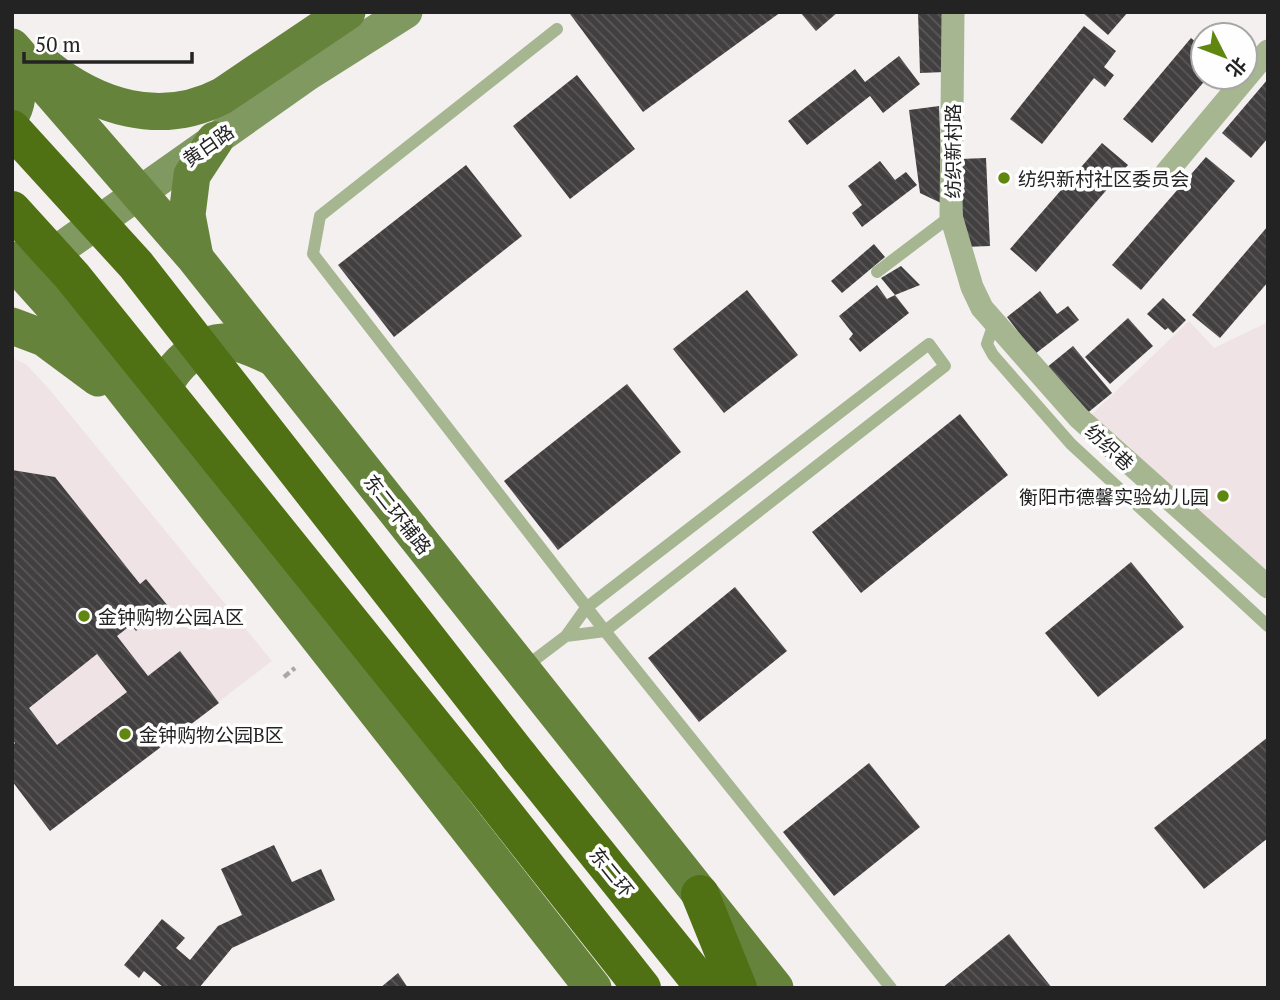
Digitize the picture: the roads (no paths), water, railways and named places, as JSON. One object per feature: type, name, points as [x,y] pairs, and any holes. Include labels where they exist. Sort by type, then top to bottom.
[{"type":"highway","name":"东二环","points":[[12,129],[136,265],[519,756],[705,988]]},
{"type":"highway","points":[[12,210],[80,287],[642,988]]},
{"type":"highway","points":[[701,894],[738,988]]},
{"type":"main road","points":[[12,41],[58,77],[93,97],[128,108],[181,111],[201,107],[222,96],[347,12]]},
{"type":"main road","name":"黄白路","points":[[16,272],[139,193],[308,74],[406,12]]},
{"type":"main road","name":"东二环辅路","points":[[12,47],[195,258],[775,988]]},
{"type":"main road","points":[[12,68],[17,98],[12,113]]},
{"type":"main road","points":[[195,258],[187,215],[192,176],[215,140]]},
{"type":"main road","points":[[16,272],[94,351],[593,988]]},
{"type":"main road","points":[[12,326],[44,338],[137,406]]},
{"type":"main road","points":[[168,445],[159,414],[160,397],[166,383],[185,359],[207,346],[225,342],[242,344],[274,358]]},
{"type":"street","name":"纺织新村路","points":[[953,12],[951,216],[972,288]]},
{"type":"street","points":[[1166,173],[1268,51]]},
{"type":"street","name":"纺织巷","points":[[972,288],[982,308],[994,323],[1079,418],[1268,587]]},
{"type":"lane","points":[[556,29],[320,216],[313,254],[604,631],[891,988]]},
{"type":"lane","points":[[877,272],[951,216]]},
{"type":"lane","points":[[994,323],[987,344],[993,355],[1071,444],[1268,626]]},
{"type":"lane","points":[[522,670],[566,636],[586,608],[929,344],[945,366],[604,631],[566,636]]},
{"type":"place","name":"纺织新村社区委员会","points":[[1004,178]]},
{"type":"place","name":"衡阳市德馨实验幼儿园","points":[[1223,496]]},
{"type":"place","name":"金钟购物公园A区","points":[[84,616]]},
{"type":"place","name":"金钟购物公园B区","points":[[125,734]]}]
